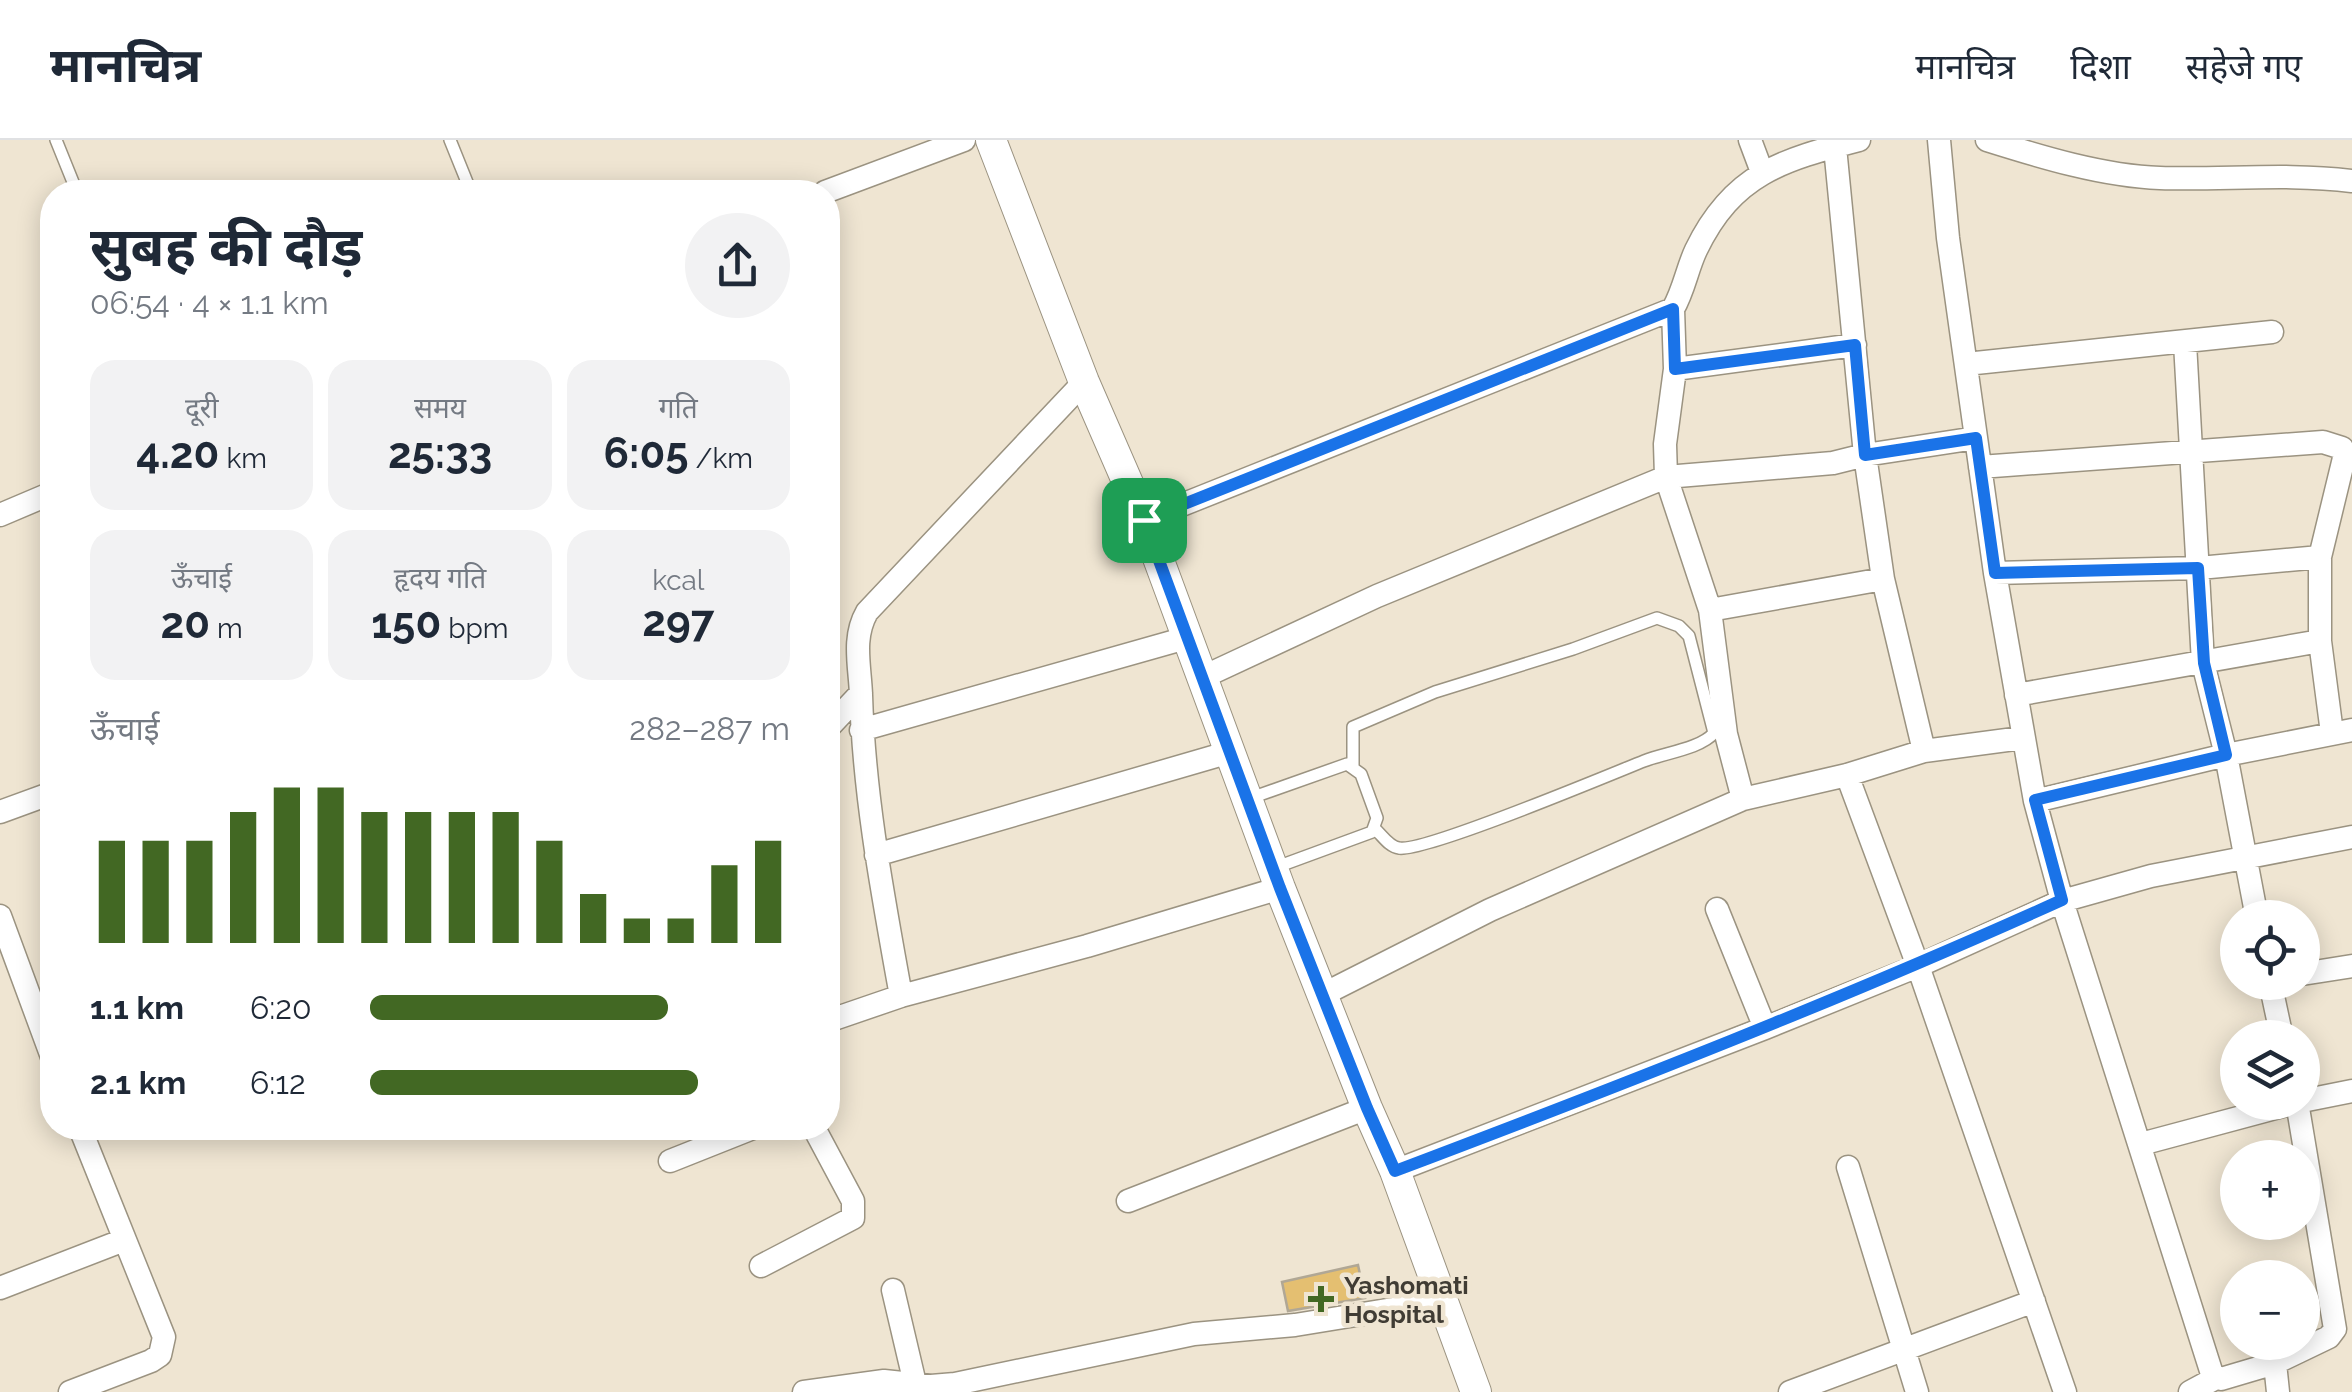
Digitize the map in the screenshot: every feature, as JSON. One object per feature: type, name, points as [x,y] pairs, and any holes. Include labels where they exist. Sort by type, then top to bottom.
[{"type":"main road","points":[[992,140],[1084,382],[1144,520],[1277,878],[1395,1171],[1476,1392]]},
{"type":"street","points":[[840,186],[964,140]]},
{"type":"street","points":[[1750,140],[1762,172]]},
{"type":"street","points":[[1743,799],[1726,734],[1710,610],[1666,477],[1665,444],[1675,369],[1673,309],[1692,257],[1714,218],[1734,196],[1762,172],[1786,160],[1860,140]]},
{"type":"street","points":[[1940,140],[1948,238],[1995,573],[2035,800],[2062,900],[2216,1378]]},
{"type":"street","points":[[1987,140],[2073,163],[2158,178],[2292,177],[2352,181]]},
{"type":"street","points":[[1835,147],[1865,455],[1883,579],[1924,751]]},
{"type":"street","points":[[1144,520],[1673,309]]},
{"type":"street","points":[[1966,364],[2272,332]]},
{"type":"street","points":[[2185,343],[2204,663],[2254,900]]},
{"type":"street","points":[[1675,369],[1855,345]]},
{"type":"street","points":[[900,996],[876,856],[861,730],[857,634],[867,612],[1084,382]]},
{"type":"street","points":[[1201,678],[1378,596],[1666,477],[1834,463],[1976,438]]},
{"type":"street","points":[[1980,467],[2323,442],[2342,448],[2344,458],[2320,556],[2320,640],[2342,732],[2035,800]]},
{"type":"street","points":[[0,515],[40,498]]},
{"type":"street","points":[[1995,573],[2198,568],[2320,556]]},
{"type":"street","points":[[1710,610],[1883,579]]},
{"type":"street","points":[[861,730],[1186,638]]},
{"type":"street","points":[[2016,694],[2320,640]]},
{"type":"street","points":[[840,715],[861,693]]},
{"type":"street","points":[[1324,994],[1490,910],[1743,799],[1924,751],[2022,738]]},
{"type":"street","points":[[876,856],[1230,752]]},
{"type":"street","points":[[1847,774],[1918,966],[2065,1392]]},
{"type":"street","points":[[0,812],[40,797]]},
{"type":"street","points":[[1395,1171],[1918,966],[2062,900],[2151,876],[2352,838]]},
{"type":"street","points":[[840,1017],[900,996],[1087,946],[1277,878]]},
{"type":"street","points":[[1717,909],[1765,1028]]},
{"type":"street","points":[[0,916],[9,971],[40,1033]]},
{"type":"street","points":[[2320,971],[2352,966]]},
{"type":"street","points":[[2320,1098],[2352,1091]]},
{"type":"street","points":[[1128,1201],[1367,1108]]},
{"type":"street","points":[[2141,1144],[2231,1120]]},
{"type":"street","points":[[2190,1392],[2216,1378],[2227,1379],[2275,1362],[2329,1337],[2336,1326],[2301,1120]]},
{"type":"street","points":[[70,1392],[118,1384],[160,1355],[164,1348],[161,1325],[85,1140]]},
{"type":"street","points":[[670,1161],[723,1140]]},
{"type":"street","points":[[761,1266],[853,1218],[853,1201],[820,1140]]},
{"type":"street","points":[[1848,1166],[1916,1392]]},
{"type":"street","points":[[0,1288],[124,1240]]},
{"type":"street","points":[[893,1290],[916,1388]]},
{"type":"street","points":[[804,1392],[884,1381],[916,1388],[956,1384],[1194,1334],[1295,1325],[1442,1301]]},
{"type":"street","points":[[1790,1392],[2034,1302]]},
{"type":"street","points":[[2275,1362],[2278,1392]]},
{"type":"lane","points":[[56,140],[72,180]]},
{"type":"lane","points":[[450,140],[465,180]]},
{"type":"lane","points":[[1248,799],[1340,766],[1353,766],[1361,774],[1377,818],[1376,829],[1392,846],[1406,848],[1708,739],[1714,732],[1689,636],[1679,626],[1657,618],[1435,692],[1353,727],[1353,766]]},
{"type":"lane","points":[[1277,878],[1376,829]]},
{"type":"building","points":[[1358,1265],[1365,1298],[1288,1311],[1282,1282]]},
{"type":"place","name":"Yashomati Hospital","points":[[1321,1299]]},
{"type":"route","points":[[1673,309],[1675,369],[1855,345],[1865,455],[1976,438],[1995,573],[2198,568],[2204,663],[2226,755],[2035,800],[2062,900],[1918,966],[1395,1171],[1280,888],[1144,520],[1673,309]]}]
